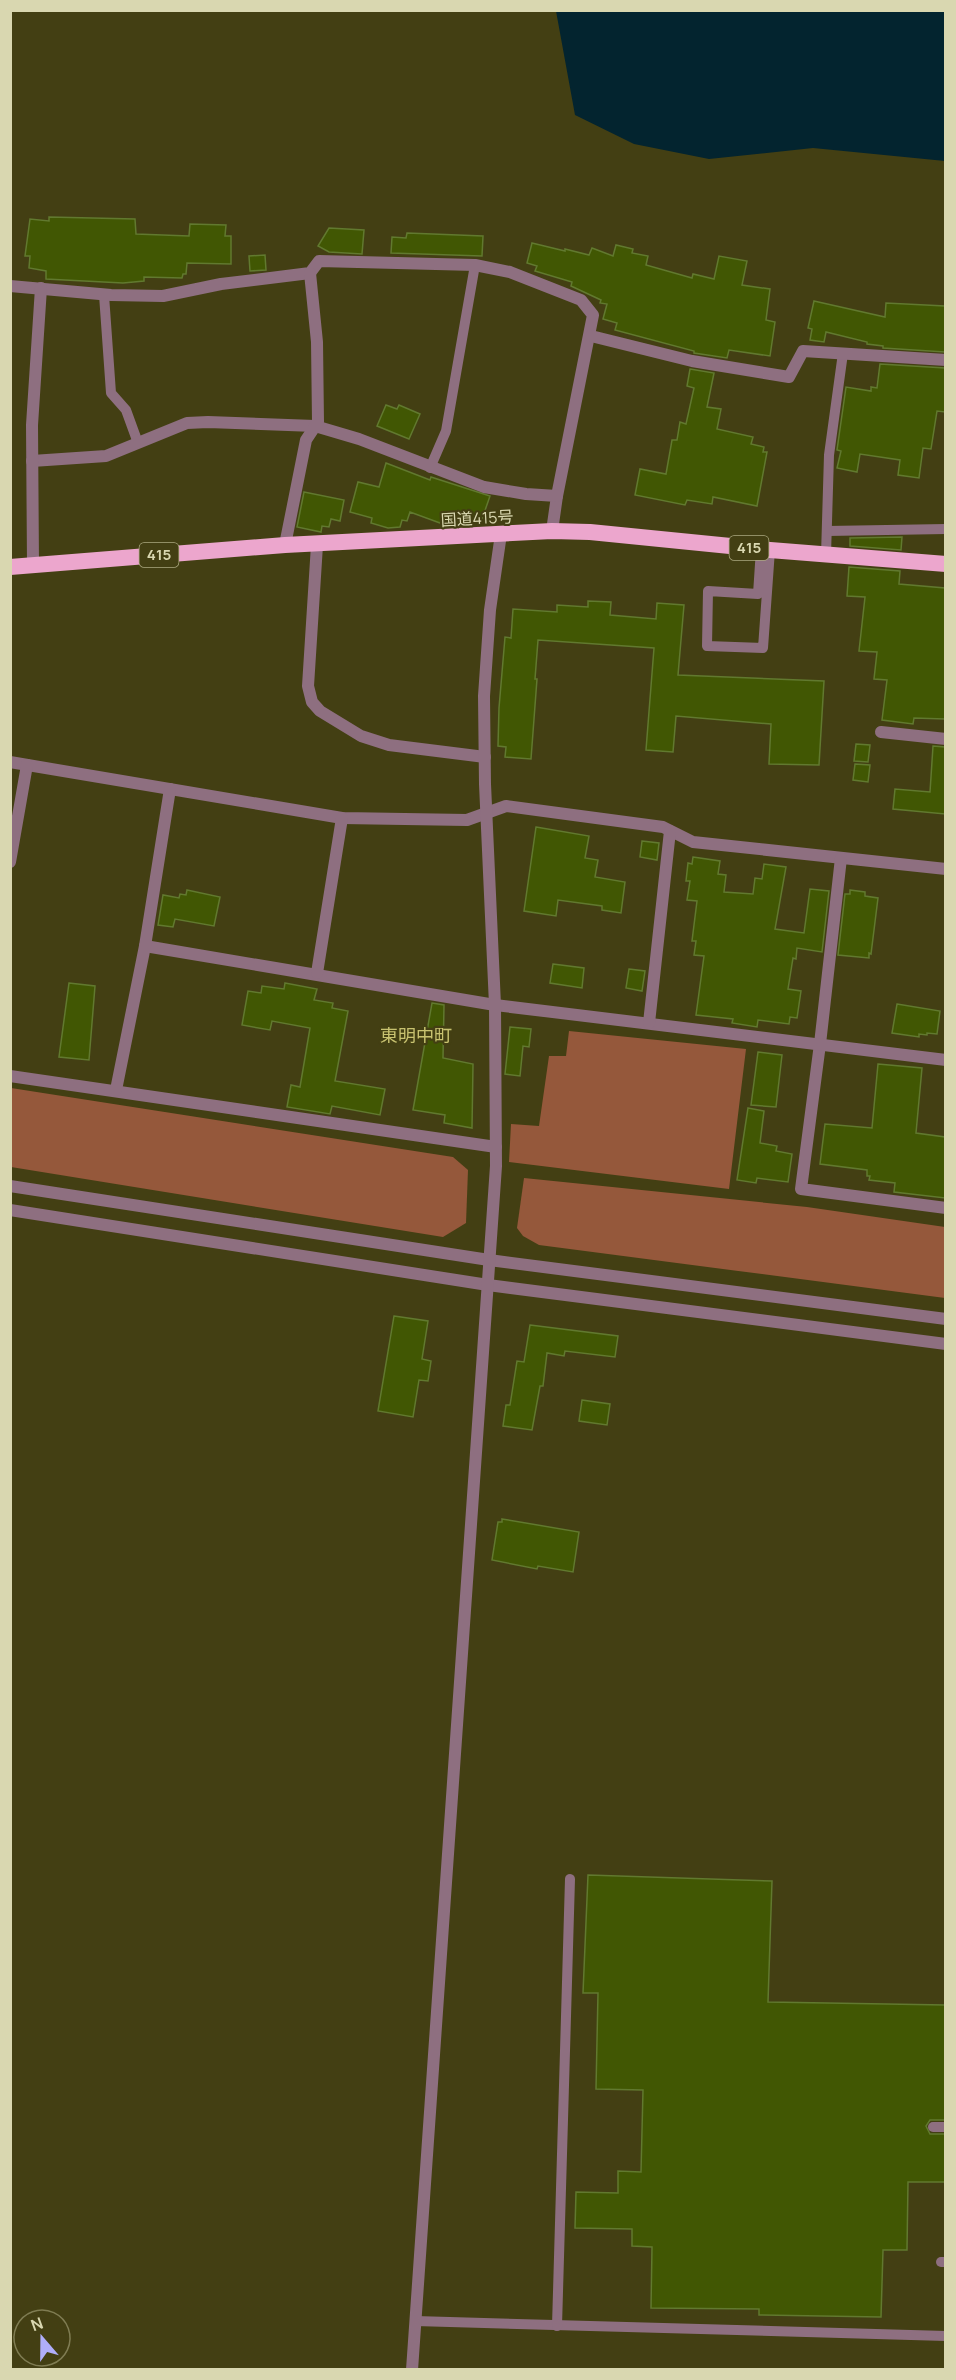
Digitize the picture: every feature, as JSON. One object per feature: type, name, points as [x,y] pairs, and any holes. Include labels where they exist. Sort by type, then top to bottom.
[{"type":"highway","name":"国道415号","points":[[10,567],[285,545],[552,531],[590,532],[766,550],[945,564]]},
{"type":"street","points":[[285,545],[306,440],[318,422],[317,342],[310,273],[319,261],[475,265],[510,272],[580,300],[593,315],[591,336],[557,496],[552,531]]},
{"type":"street","points":[[10,286],[104,295],[163,296],[221,284],[310,273]]},
{"type":"street","points":[[33,566],[32,425],[40,288]]},
{"type":"street","points":[[591,336],[692,361],[789,377],[803,351],[945,360]]},
{"type":"street","points":[[32,461],[106,456],[187,423],[315,426],[359,439],[484,487],[526,494],[557,496]]},
{"type":"street","points":[[412,2370],[496,1147],[495,1005],[484,696],[489,621],[501,534]]},
{"type":"street","points":[[317,545],[308,686],[312,702],[320,711],[361,736],[389,745],[485,757]]},
{"type":"street","points":[[881,732],[945,739]]},
{"type":"street","points":[[10,762],[342,818],[467,820],[506,806],[663,827],[693,842],[945,869]]},
{"type":"street","points":[[10,862],[27,765]]},
{"type":"street","points":[[116,1090],[145,946],[170,789]]},
{"type":"street","points":[[317,973],[342,818]]},
{"type":"street","points":[[649,1023],[670,831]]},
{"type":"street","points":[[841,858],[801,1189],[945,1208]]},
{"type":"street","points":[[145,946],[317,973],[495,1005],[945,1060]]},
{"type":"street","points":[[10,1076],[496,1147]]},
{"type":"street","points":[[10,1186],[489,1260],[945,1319]]},
{"type":"street","points":[[10,1210],[488,1285],[945,1344]]},
{"type":"lane","points":[[430,468],[446,431],[475,265]]},
{"type":"lane","points":[[104,295],[111,393],[126,410],[138,443]]},
{"type":"lane","points":[[826,555],[829,455],[843,353]]},
{"type":"lane","points":[[827,531],[945,529]]},
{"type":"lane","points":[[766,550],[763,648],[707,646],[708,591],[758,594],[766,550]]},
{"type":"lane","points":[[556,2326],[570,1879]]},
{"type":"lane","points":[[933,2127],[945,2127]]},
{"type":"lane","points":[[415,2321],[945,2336]]},
{"type":"shaded area","points":[[569,1031],[746,1049],[729,1189],[509,1162],[511,1124],[539,1126],[549,1056],[566,1056]]},
{"type":"shaded area","points":[[11,1088],[453,1157],[468,1170],[466,1223],[443,1237],[11,1167]]},
{"type":"shaded area","points":[[524,1178],[807,1207],[945,1227],[945,1298],[539,1245],[523,1236],[517,1228]]},
{"type":"water","points":[[556,11],[945,11],[945,161],[813,148],[709,159],[634,144],[575,115]]},
{"type":"building","points":[[49,217],[135,219],[136,234],[189,236],[190,224],[226,225],[225,236],[231,236],[231,264],[187,263],[186,274],[183,274],[182,278],[144,277],[144,281],[123,283],[46,279],[46,271],[29,268],[30,256],[25,256],[30,219],[49,221]]},
{"type":"building","points":[[329,228],[364,230],[362,254],[329,252],[318,246]]},
{"type":"building","points":[[407,233],[483,236],[482,256],[391,253],[392,237],[406,238]]},
{"type":"building","points":[[532,243],[589,255],[592,248],[613,256],[616,245],[633,249],[632,253],[648,256],[646,265],[692,278],[693,274],[714,279],[719,256],[747,261],[742,285],[770,289],[766,320],[775,322],[770,356],[729,350],[727,358],[694,353],[694,351],[615,330],[617,323],[603,319],[607,304],[600,303],[601,300],[571,286],[572,282],[535,271],[537,266],[527,263]]},
{"type":"building","points":[[265,255],[266,270],[250,271],[249,256]]},
{"type":"building","points":[[814,301],[885,317],[886,303],[945,306],[945,352],[883,348],[883,346],[867,344],[867,342],[826,332],[824,342],[810,340],[812,329],[808,328]]},
{"type":"building","points":[[880,364],[945,368],[945,412],[937,411],[931,449],[923,448],[919,478],[898,475],[900,460],[860,454],[857,472],[837,468],[841,451],[837,450],[846,387],[871,391],[871,387],[877,388]]},
{"type":"building","points":[[690,369],[714,373],[707,407],[721,409],[717,429],[753,437],[751,444],[764,447],[763,452],[767,452],[757,506],[713,497],[712,504],[687,500],[685,505],[635,495],[640,469],[666,474],[672,440],[677,440],[680,422],[686,424],[694,388],[687,386]]},
{"type":"building","points":[[386,405],[397,409],[399,405],[420,414],[409,439],[377,426]]},
{"type":"building","points":[[386,463],[430,480],[431,477],[490,496],[481,522],[462,523],[444,514],[440,523],[410,512],[407,521],[402,520],[400,527],[388,528],[371,523],[372,518],[350,512],[358,482],[379,487]]},
{"type":"building","points":[[304,492],[344,500],[340,521],[331,519],[329,527],[322,526],[321,532],[297,527]]},
{"type":"building","points":[[902,537],[901,550],[850,546],[850,538]]},
{"type":"building","points":[[849,567],[900,571],[899,584],[945,588],[945,719],[914,718],[913,724],[882,720],[887,680],[874,679],[877,652],[859,651],[865,597],[847,596]]},
{"type":"building","points":[[588,601],[611,602],[610,615],[656,619],[657,603],[684,605],[678,675],[824,681],[819,765],[769,764],[771,724],[676,716],[673,752],[646,750],[654,648],[538,640],[531,759],[505,757],[506,747],[498,746],[499,708],[505,637],[511,638],[513,609],[557,612],[557,605],[588,607]]},
{"type":"building","points":[[856,744],[870,745],[868,762],[854,761]]},
{"type":"building","points":[[933,746],[945,747],[945,814],[893,809],[895,789],[930,792]]},
{"type":"building","points":[[855,764],[870,765],[868,782],[853,780]]},
{"type":"building","points":[[536,827],[589,836],[585,858],[598,860],[595,877],[625,882],[621,913],[602,910],[602,906],[558,900],[556,916],[524,911]]},
{"type":"building","points":[[642,841],[659,843],[657,860],[640,857]]},
{"type":"building","points":[[693,857],[720,861],[718,874],[726,875],[724,892],[753,894],[755,878],[762,879],[764,864],[786,867],[775,929],[804,933],[810,889],[829,891],[822,952],[797,948],[796,959],[793,958],[788,989],[801,991],[797,1018],[790,1017],[789,1024],[758,1020],[757,1027],[732,1023],[733,1019],[696,1015],[704,956],[694,955],[696,941],[692,941],[697,901],[687,900],[690,881],[686,881],[688,863],[692,864]]},
{"type":"building","points":[[187,890],[220,897],[214,926],[175,919],[173,927],[158,925],[163,895],[179,898],[180,894],[186,895]]},
{"type":"building","points":[[850,890],[865,892],[865,896],[878,898],[869,958],[838,955],[845,894],[850,894]]},
{"type":"building","points":[[553,964],[584,968],[582,988],[550,983]]},
{"type":"building","points":[[629,969],[645,971],[642,991],[626,988]]},
{"type":"building","points":[[69,983],[95,986],[89,1060],[59,1057]]},
{"type":"building","points":[[285,983],[317,989],[314,1000],[333,1003],[332,1008],[348,1011],[335,1081],[385,1089],[380,1115],[332,1106],[330,1114],[287,1107],[291,1085],[300,1087],[310,1028],[272,1021],[270,1030],[242,1025],[248,991],[261,993],[262,986],[284,989]]},
{"type":"building","points":[[432,1003],[444,1005],[443,1058],[473,1064],[472,1128],[444,1123],[445,1115],[413,1110]]},
{"type":"building","points":[[897,1004],[940,1011],[937,1034],[919,1034],[919,1037],[892,1033]]},
{"type":"building","points":[[510,1027],[531,1029],[529,1047],[523,1046],[520,1076],[505,1074]]},
{"type":"building","points":[[758,1052],[782,1055],[776,1107],[751,1105]]},
{"type":"building","points":[[878,1064],[922,1068],[916,1133],[945,1137],[945,1198],[894,1192],[895,1183],[869,1180],[867,1170],[820,1164],[825,1124],[872,1128]]},
{"type":"building","points":[[748,1108],[764,1111],[760,1143],[777,1146],[776,1151],[792,1154],[788,1182],[757,1178],[756,1183],[737,1180]]},
{"type":"building","points":[[394,1316],[428,1321],[422,1359],[431,1361],[428,1381],[419,1380],[413,1417],[378,1411]]},
{"type":"building","points":[[530,1325],[618,1336],[615,1357],[565,1351],[564,1356],[547,1353],[543,1386],[540,1386],[532,1430],[503,1426],[506,1405],[510,1405],[517,1361],[524,1362]]},
{"type":"building","points":[[582,1400],[610,1404],[607,1425],[579,1421]]},
{"type":"building","points":[[502,1519],[579,1532],[573,1572],[538,1566],[537,1569],[492,1560],[498,1522],[502,1522]]},
{"type":"building","points":[[588,1875],[772,1881],[768,2002],[945,2005],[945,2120],[930,2120],[926,2126],[930,2134],[945,2134],[945,2182],[908,2182],[907,2250],[883,2250],[881,2317],[759,2315],[759,2309],[651,2308],[652,2247],[632,2246],[632,2229],[575,2228],[576,2192],[618,2193],[618,2171],[641,2172],[643,2090],[596,2089],[598,1993],[583,1993]]},
{"type":"district","name":"東明中町","points":[[416,1036]]}]
